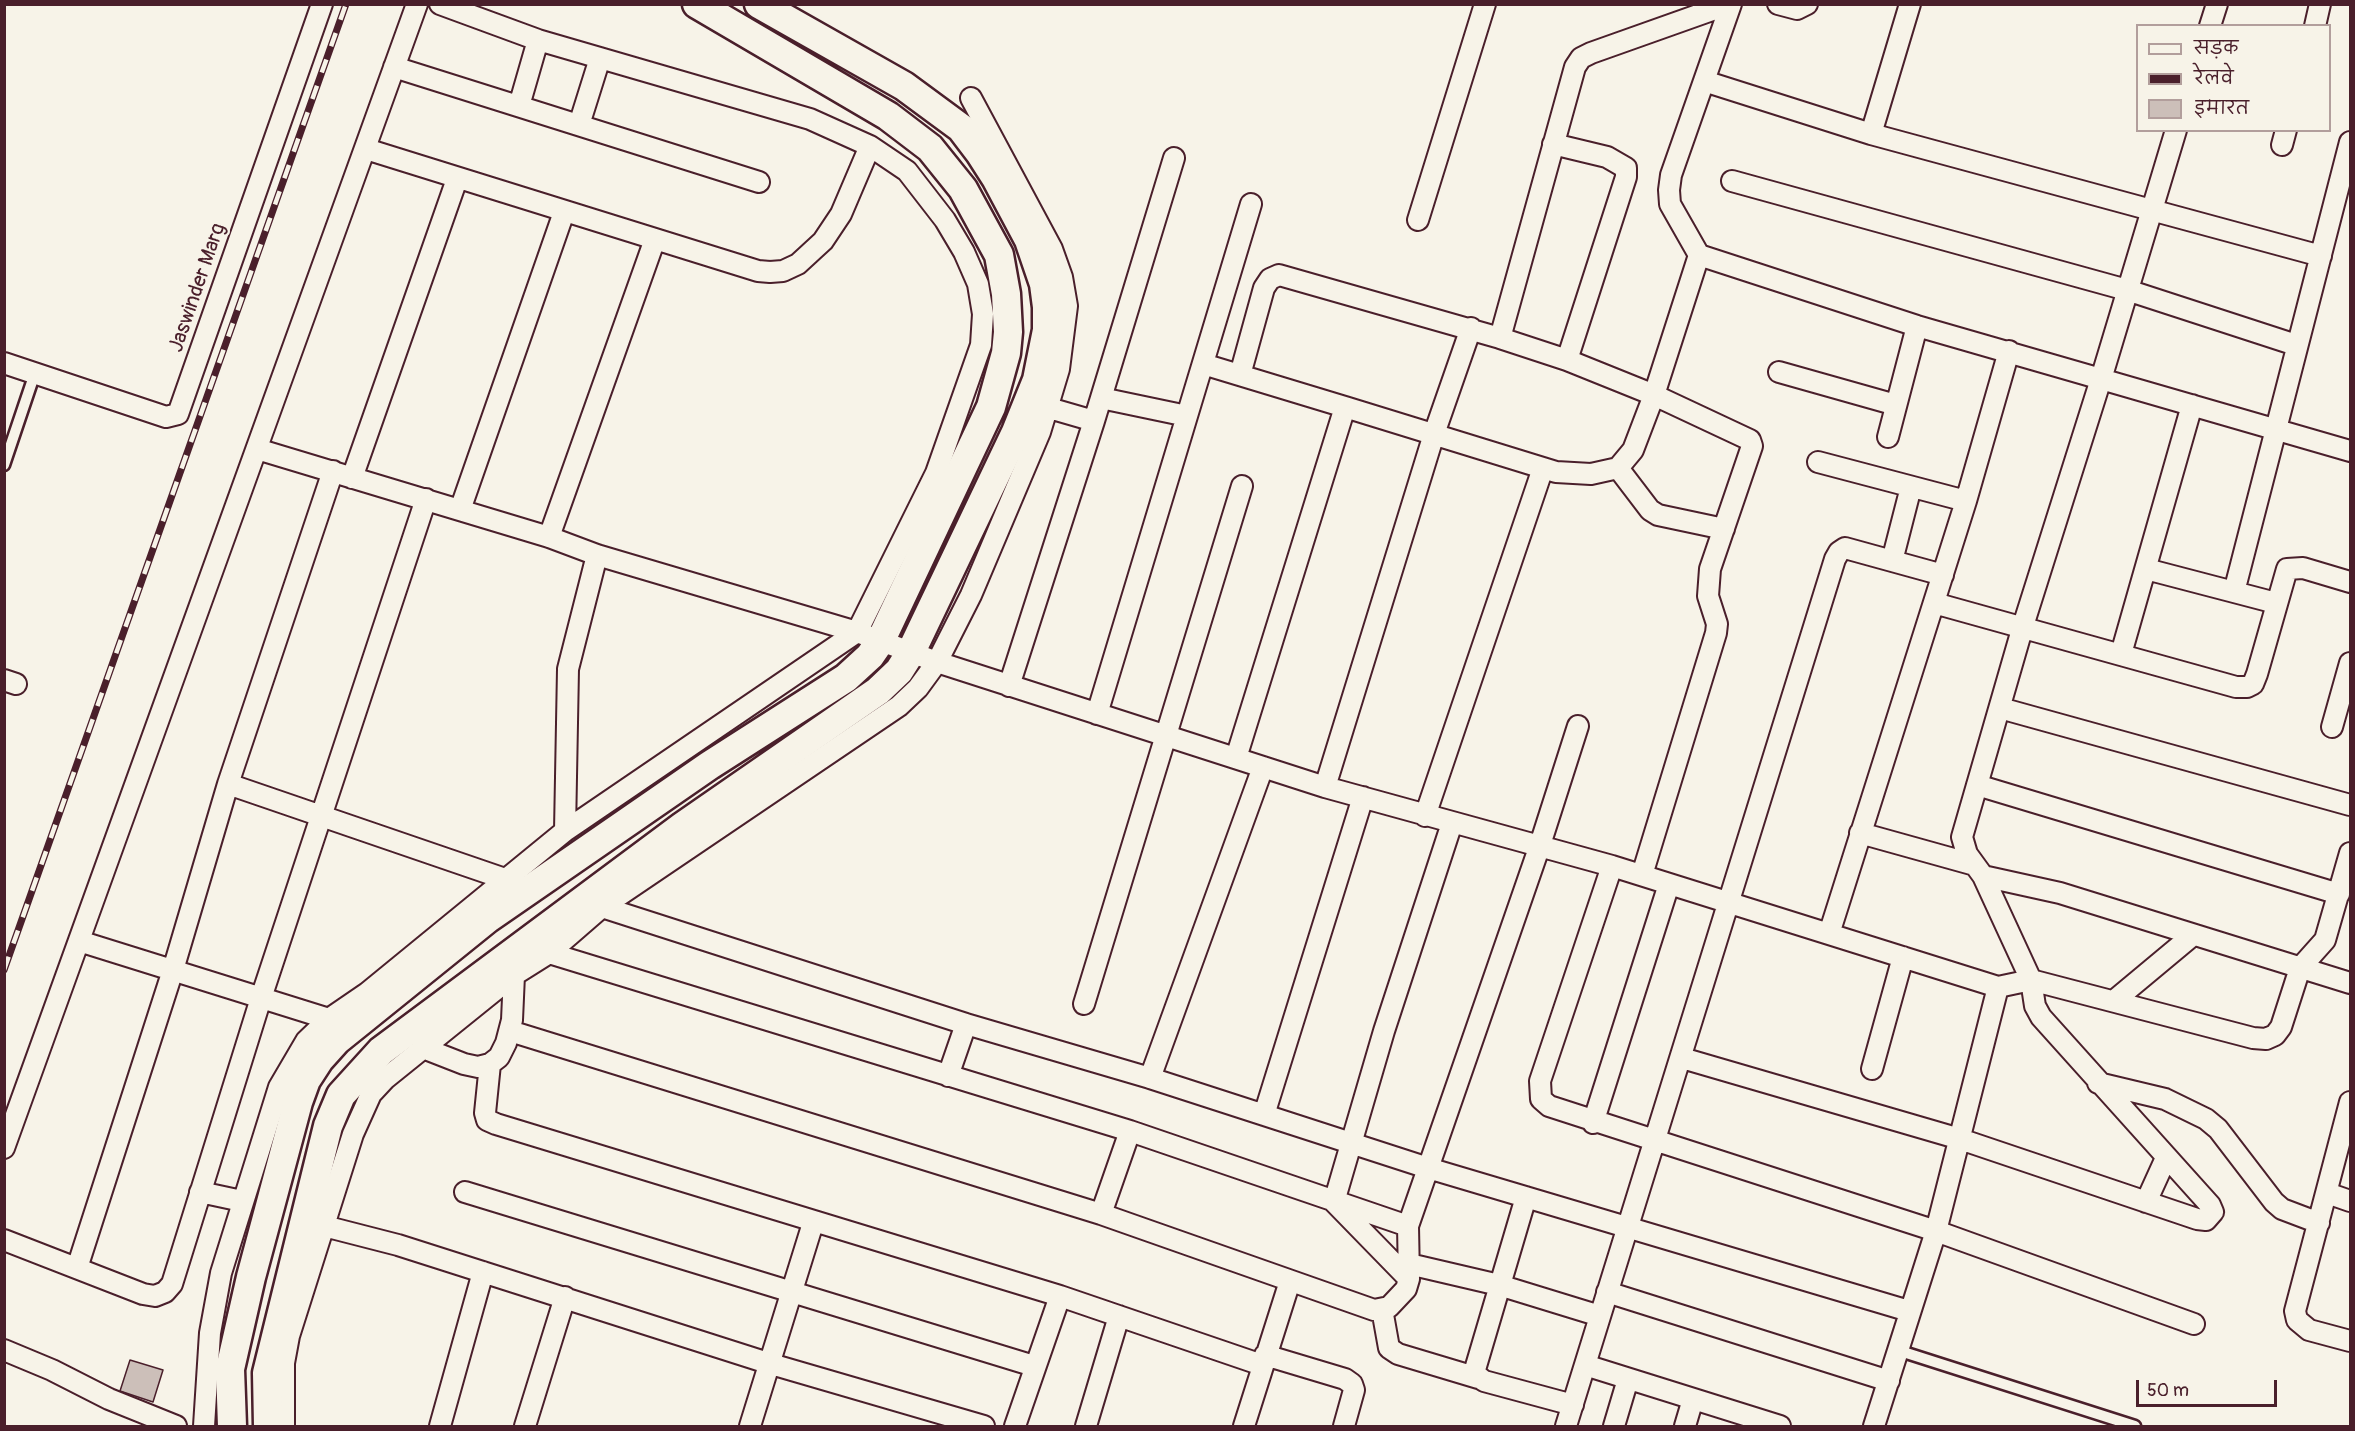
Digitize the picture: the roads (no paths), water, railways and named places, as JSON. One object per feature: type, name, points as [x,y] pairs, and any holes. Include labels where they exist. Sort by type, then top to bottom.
[{"type":"street","name":"Jaswinder Marg","points":[[4,363],[166,417],[178,414],[322,4]]},
{"type":"street","points":[[4,1148],[417,4]]},
{"type":"street","points":[[232,1426],[230,1370],[251,1277],[297,1102],[306,1080],[319,1060],[337,1040],[487,919],[710,765],[846,678],[870,656],[869,636],[936,473],[981,345],[983,314],[978,284],[964,252],[945,220],[907,171],[870,146],[810,119],[538,40],[440,4]]},
{"type":"street","points":[[204,1426],[210,1333],[221,1273],[279,1088],[306,1041],[329,1019],[367,993],[508,880],[565,831],[869,636],[991,407],[1006,353],[1008,332],[1006,294],[999,255],[963,189],[930,148],[888,116],[697,4]]},
{"type":"street","points":[[284,1426],[284,1363],[289,1336],[353,1134],[371,1094],[385,1079],[423,1048],[514,975],[549,953],[602,907],[899,706],[918,688],[924,657],[1037,380],[1047,330],[1044,284],[1029,240],[996,178],[961,128],[904,86],[759,4]]},
{"type":"street","points":[[1418,220],[1485,4]]},
{"type":"street","points":[[1730,4],[1671,175],[1669,190],[1670,204],[1699,255],[1917,326],[2350,451]]},
{"type":"street","points":[[1500,338],[1571,77],[1581,58],[1730,4]]},
{"type":"street","points":[[1778,4],[1797,9],[1807,4]]},
{"type":"street","points":[[1871,134],[1910,4]]},
{"type":"street","points":[[2211,24],[2217,4]]},
{"type":"street","points":[[2315,24],[2320,4]]},
{"type":"street","points":[[519,106],[538,40]]},
{"type":"street","points":[[579,125],[600,58]]},
{"type":"street","points":[[394,67],[759,182]]},
{"type":"street","points":[[1704,81],[1871,134],[2152,208],[2320,256]]},
{"type":"street","points":[[268,1426],[267,1372],[328,1126],[341,1095],[358,1074],[381,1051],[683,826],[878,691],[898,671],[924,657],[971,595],[1049,408],[1065,332],[1067,306],[1062,278],[1052,249],[971,98]]},
{"type":"street","points":[[1682,1058],[1960,1139],[2197,1219],[2206,1220],[2213,1212],[2210,1205],[2041,1017],[2036,1006],[2031,980],[1979,871],[1967,854],[1962,837],[2023,626],[2175,132]]},
{"type":"street","points":[[2234,592],[2278,430],[2296,345],[2350,142]]},
{"type":"street","points":[[1553,144],[1607,157],[1626,168],[1626,177],[1567,360]]},
{"type":"street","points":[[366,149],[758,271],[783,271],[798,264],[832,229],[870,146]]},
{"type":"street","points":[[1009,686],[1094,421],[1174,158]]},
{"type":"street","points":[[352,478],[457,179]]},
{"type":"street","points":[[1732,181],[2127,290],[2296,345]]},
{"type":"street","points":[[1097,714],[1251,204]]},
{"type":"street","points":[[460,510],[564,212]]},
{"type":"street","points":[[549,537],[655,239]]},
{"type":"street","points":[[1203,364],[1543,468],[1571,475],[1591,474],[1618,468],[1633,450],[1654,395],[1699,255]]},
{"type":"street","points":[[1240,375],[1264,288],[1270,279],[1279,275],[1470,328],[1567,360],[1654,395],[1750,440],[1752,446],[1750,455],[1708,582],[1708,596],[1717,624],[1716,633],[1642,875]]},
{"type":"street","points":[[1888,437],[1917,326]]},
{"type":"street","points":[[1325,786],[1434,434],[1470,328]]},
{"type":"street","points":[[1829,934],[1966,501],[2009,351]]},
{"type":"street","points":[[1779,372],[1896,405]]},
{"type":"street","points":[[1101,398],[1187,416]]},
{"type":"street","points":[[2121,654],[2192,405]]},
{"type":"street","points":[[1236,758],[1345,407]]},
{"type":"street","points":[[1049,408],[1094,421]]},
{"type":"street","points":[[257,449],[549,537],[597,555],[869,636],[1009,686],[1263,767],[1425,816],[1612,866],[1998,987],[2031,980],[2266,1039],[2275,1035],[2281,1027],[2300,968],[2325,940],[2350,853]]},
{"type":"street","points":[[1818,462],[1966,501]]},
{"type":"street","points":[[1425,816],[1543,468]]},
{"type":"street","points":[[1618,468],[1650,510],[1658,515],[1724,529]]},
{"type":"street","points":[[77,1268],[173,970],[228,784],[333,471]]},
{"type":"street","points":[[1084,1004],[1242,486]]},
{"type":"street","points":[[1892,561],[1911,487]]},
{"type":"street","points":[[4,1240],[143,1294],[155,1296],[165,1292],[172,1284],[261,998],[426,499]]},
{"type":"street","points":[[1566,1426],[1835,559],[1845,548],[1943,575]]},
{"type":"street","points":[[565,831],[568,669],[597,555]]},
{"type":"street","points":[[1934,603],[2236,687],[2247,687],[2253,684],[2257,675],[2287,569],[2304,568],[2350,582]]},
{"type":"street","points":[[2146,569],[2276,603]]},
{"type":"street","points":[[2332,727],[2350,663]]},
{"type":"street","points":[[2000,708],[2350,805]]},
{"type":"street","points":[[510,1031],[1101,1214],[1374,1310],[1389,1307],[1398,1300],[1409,1272],[1408,1226],[1539,848],[1578,726]]},
{"type":"street","points":[[1150,1078],[1263,767]]},
{"type":"street","points":[[228,784],[508,880]]},
{"type":"street","points":[[1977,784],[2339,894]]},
{"type":"street","points":[[1263,1115],[1363,797]]},
{"type":"street","points":[[1334,1202],[1384,1030],[1452,823]]},
{"type":"street","points":[[1860,833],[2350,983]]},
{"type":"street","points":[[1612,866],[1540,1082],[1541,1099],[1549,1106],[1593,1123],[1936,1231],[2194,1324]]},
{"type":"street","points":[[1593,1123],[1668,884]]},
{"type":"street","points":[[602,907],[966,1024],[1150,1078],[1428,1167],[1909,1311]]},
{"type":"street","points":[[2115,1000],[2193,935]]},
{"type":"street","points":[[80,941],[329,1019]]},
{"type":"street","points":[[549,953],[1130,1131],[1408,1226]]},
{"type":"street","points":[[1872,1069],[1903,957]]},
{"type":"street","points":[[423,1048],[464,1064],[490,1064],[499,1057],[510,1031],[514,1007],[514,975]]},
{"type":"street","points":[[1874,1426],[1936,1231],[1998,987]]},
{"type":"street","points":[[948,1076],[966,1024]]},
{"type":"street","points":[[490,1064],[485,1113],[487,1120],[495,1124],[1264,1360],[1345,1379],[1352,1384],[1354,1390],[1344,1426]]},
{"type":"street","points":[[2098,1083],[2165,1099],[2206,1119],[2218,1129],[2274,1202],[2296,1216],[2319,1223]]},
{"type":"street","points":[[2350,1102],[2295,1311],[2297,1320],[2309,1330],[2350,1341]]},
{"type":"street","points":[[1101,1214],[1130,1131]]},
{"type":"street","points":[[2146,1202],[2166,1158]]},
{"type":"street","points":[[200,1192],[243,1202]]},
{"type":"street","points":[[465,1192],[1034,1366]]},
{"type":"street","points":[[2327,1193],[2350,1201]]},
{"type":"street","points":[[1478,1378],[1474,1373],[1476,1364],[1526,1197]]},
{"type":"street","points":[[1334,1202],[1409,1272],[1499,1285],[1600,1316]]},
{"type":"street","points":[[750,1426],[793,1294],[813,1223]]},
{"type":"street","points":[[324,1226],[564,1297],[771,1364],[984,1426]]},
{"type":"street","points":[[440,1426],[483,1272]]},
{"type":"street","points":[[1244,1426],[1290,1281]]},
{"type":"street","points":[[1606,1292],[1889,1381]]},
{"type":"street","points":[[1015,1426],[1060,1296]]},
{"type":"street","points":[[525,1426],[564,1297]]},
{"type":"street","points":[[1382,1308],[1389,1348],[1398,1354],[1573,1405]]},
{"type":"street","points":[[1086,1426],[1119,1316]]},
{"type":"street","points":[[4,1350],[52,1370],[109,1400],[176,1426]]},
{"type":"street","points":[[1585,1365],[1693,1399],[1756,1423],[1780,1426]]},
{"type":"street","points":[[1614,1426],[1628,1379]]},
{"type":"street","points":[[1684,1426],[1693,1399]]},
{"type":"lane","points":[[4,465],[34,373]]},
{"type":"lane","points":[[1898,1350],[2135,1426]]},
{"type":"railway","points":[[4,970],[346,4]]}]
